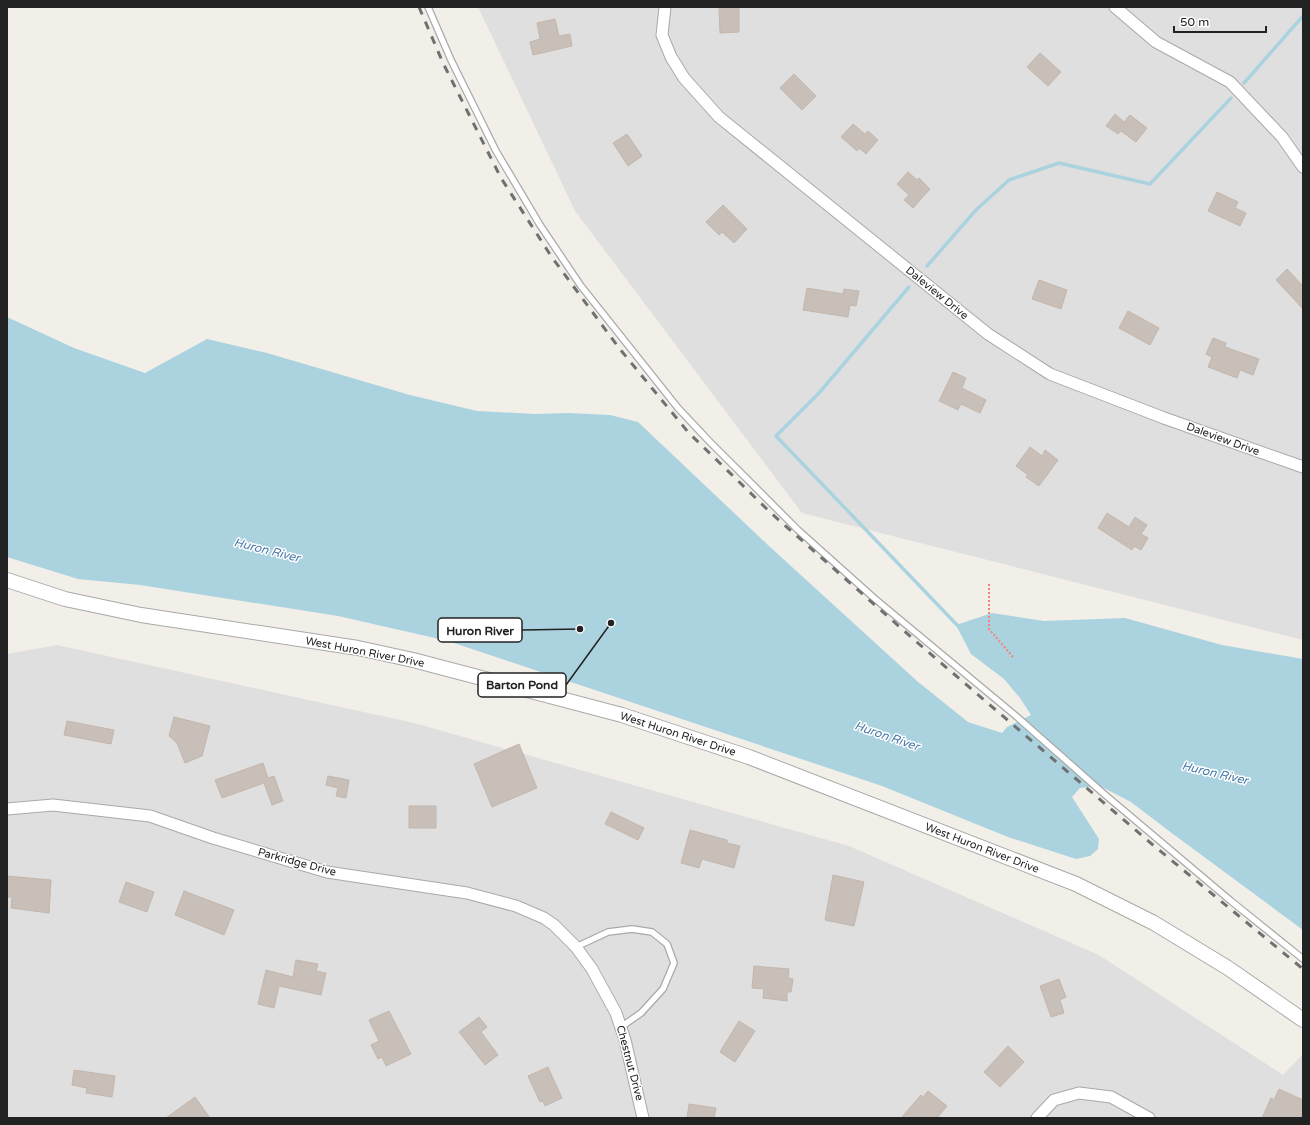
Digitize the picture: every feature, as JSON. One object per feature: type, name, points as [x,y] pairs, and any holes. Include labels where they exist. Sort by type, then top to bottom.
[{"type":"street","name":"Daleview Drive","points":[[665,7],[662,35],[671,57],[684,78],[719,117],[988,334],[1050,374],[1164,418],[1303,467]]},
{"type":"street","points":[[1115,7],[1156,42],[1230,82],[1282,137],[1303,167]]},
{"type":"street","name":"West Huron River Drive","points":[[7,580],[65,599],[141,615],[358,648],[414,660],[622,715],[749,757],[1076,884],[1154,923],[1228,968],[1303,1020]]},
{"type":"street","name":"Parkridge Drive","points":[[7,809],[53,805],[150,816],[213,838],[327,872],[471,893],[516,906],[544,918],[554,925],[576,947]]},
{"type":"street","name":"Chestnut Drive","points":[[576,947],[599,982],[616,1013],[625,1040],[644,1118]]},
{"type":"street","points":[[1036,1118],[1054,1100],[1079,1093],[1111,1096],[1149,1118]]},
{"type":"lane","points":[[428,7],[451,60],[496,151],[540,225],[581,286],[678,408],[798,530],[874,598],[1303,959]]},
{"type":"lane","points":[[576,947],[608,932],[632,929],[652,932],[667,944],[674,963],[663,989],[641,1013],[621,1027]]},
{"type":"path","points":[[989,584],[989,629],[1013,656]]},
{"type":"shaded area","points":[[478,7],[1303,7],[1303,640],[802,513],[575,211]]},
{"type":"shaded area","points":[[57,645],[414,723],[849,846],[1099,955],[1283,1075],[1303,1054],[1303,1118],[7,1118],[7,654]]},
{"type":"water","points":[[7,317],[74,348],[145,373],[207,339],[267,353],[410,395],[477,411],[535,414],[568,413],[610,415],[638,422],[769,546],[917,681],[968,722],[1002,733],[1007,727],[1031,715],[1020,698],[1004,679],[971,654],[956,625],[992,613],[1044,621],[1125,618],[1222,645],[1303,659],[1303,930],[1131,802],[1100,786],[1080,788],[1072,797],[1099,839],[1098,849],[1090,856],[1076,859],[1008,837],[882,786],[448,641],[338,616],[140,585],[78,579],[7,557]]},
{"type":"building","points":[[719,7],[739,7],[739,32],[720,33]]},
{"type":"building","points":[[555,19],[559,36],[570,34],[572,46],[533,55],[530,42],[540,39],[537,23]]},
{"type":"building","points":[[1040,53],[1061,72],[1048,86],[1027,67]]},
{"type":"building","points":[[794,74],[816,96],[802,110],[780,88]]},
{"type":"building","points":[[1115,114],[1124,122],[1130,115],[1147,128],[1136,142],[1121,131],[1118,134],[1106,126]]},
{"type":"building","points":[[853,124],[865,134],[868,131],[878,140],[866,154],[859,148],[857,151],[841,137]]},
{"type":"building","points":[[627,134],[642,156],[628,166],[613,143]]},
{"type":"building","points":[[908,172],[917,180],[919,178],[930,189],[913,208],[904,200],[909,195],[897,184]]},
{"type":"building","points":[[1217,192],[1238,202],[1235,208],[1246,213],[1240,226],[1208,211]]},
{"type":"building","points":[[723,205],[747,229],[734,243],[722,232],[719,235],[706,222]]},
{"type":"building","points":[[1287,269],[1303,286],[1303,309],[1276,280]]},
{"type":"building","points":[[1039,280],[1067,290],[1061,309],[1032,299]]},
{"type":"building","points":[[807,288],[843,294],[844,289],[859,291],[856,306],[850,305],[848,317],[803,310]]},
{"type":"building","points":[[1128,311],[1159,328],[1150,345],[1119,328]]},
{"type":"building","points":[[1213,338],[1226,343],[1225,347],[1259,359],[1253,375],[1240,370],[1237,378],[1208,367],[1212,357],[1206,354]]},
{"type":"building","points":[[953,372],[966,378],[962,388],[986,400],[980,413],[961,404],[958,410],[939,401]]},
{"type":"building","points":[[1030,447],[1042,456],[1045,450],[1058,460],[1039,486],[1026,477],[1028,475],[1016,466]]},
{"type":"building","points":[[1107,513],[1129,527],[1135,517],[1147,525],[1141,534],[1148,538],[1141,550],[1134,546],[1132,550],[1098,528]]},
{"type":"building","points":[[174,717],[210,726],[202,756],[185,763],[177,743],[169,736]]},
{"type":"building","points":[[67,721],[114,730],[111,744],[64,735]]},
{"type":"building","points":[[519,744],[537,788],[492,807],[474,764]]},
{"type":"building","points":[[263,763],[268,778],[274,776],[283,801],[272,805],[264,783],[222,798],[215,780]]},
{"type":"building","points":[[328,776],[349,780],[346,798],[336,796],[338,788],[326,785]]},
{"type":"building","points":[[409,806],[436,806],[436,828],[409,828]]},
{"type":"building","points":[[611,812],[644,828],[638,840],[605,824]]},
{"type":"building","points":[[690,830],[727,840],[727,843],[740,846],[734,868],[702,859],[699,868],[681,863]]},
{"type":"building","points":[[833,875],[864,882],[854,926],[825,920]]},
{"type":"building","points":[[7,876],[51,880],[49,913],[11,908],[12,897],[7,897]]},
{"type":"building","points":[[126,882],[154,892],[147,912],[119,902]]},
{"type":"building","points":[[184,891],[234,910],[224,935],[175,915]]},
{"type":"building","points":[[296,960],[318,964],[316,971],[326,973],[321,995],[279,986],[274,1008],[258,1004],[266,970],[293,977]]},
{"type":"building","points":[[754,966],[789,969],[788,978],[793,979],[791,992],[787,992],[787,1001],[763,998],[764,989],[752,988]]},
{"type":"building","points":[[1059,979],[1066,997],[1060,1000],[1064,1013],[1051,1017],[1040,986]]},
{"type":"building","points":[[389,1011],[411,1054],[386,1066],[382,1057],[378,1059],[371,1045],[379,1041],[369,1020]]},
{"type":"building","points":[[479,1017],[487,1027],[481,1032],[498,1055],[485,1065],[459,1032]]},
{"type":"building","points":[[739,1021],[755,1031],[735,1062],[720,1052]]},
{"type":"building","points":[[1008,1046],[1024,1062],[1000,1087],[984,1072]]},
{"type":"building","points":[[548,1067],[562,1098],[545,1106],[543,1101],[540,1102],[528,1076]]},
{"type":"building","points":[[74,1070],[115,1076],[112,1097],[86,1093],[87,1088],[72,1085]]},
{"type":"building","points":[[1279,1089],[1303,1100],[1303,1118],[1262,1118],[1271,1098],[1274,1100]]},
{"type":"building","points":[[928,1091],[947,1106],[937,1118],[901,1118],[921,1095],[923,1097]]},
{"type":"building","points":[[195,1097],[210,1118],[166,1118]]},
{"type":"building","points":[[689,1104],[716,1108],[714,1118],[687,1118]]},
{"type":"waterway","points":[[1244,83],[1303,16]]},
{"type":"waterway","points":[[927,266],[976,210],[1009,180],[1059,163],[1150,184],[1231,98]]},
{"type":"waterway","points":[[909,287],[819,393],[776,436],[959,627]]},
{"type":"railway","points":[[419,7],[443,63],[501,178],[551,256],[619,348],[688,432],[772,514],[919,644],[1153,845],[1303,969]]},
{"type":"place","name":"Barton Pond","points":[[611,623]]},
{"type":"place","name":"Huron River","points":[[580,629]]}]
